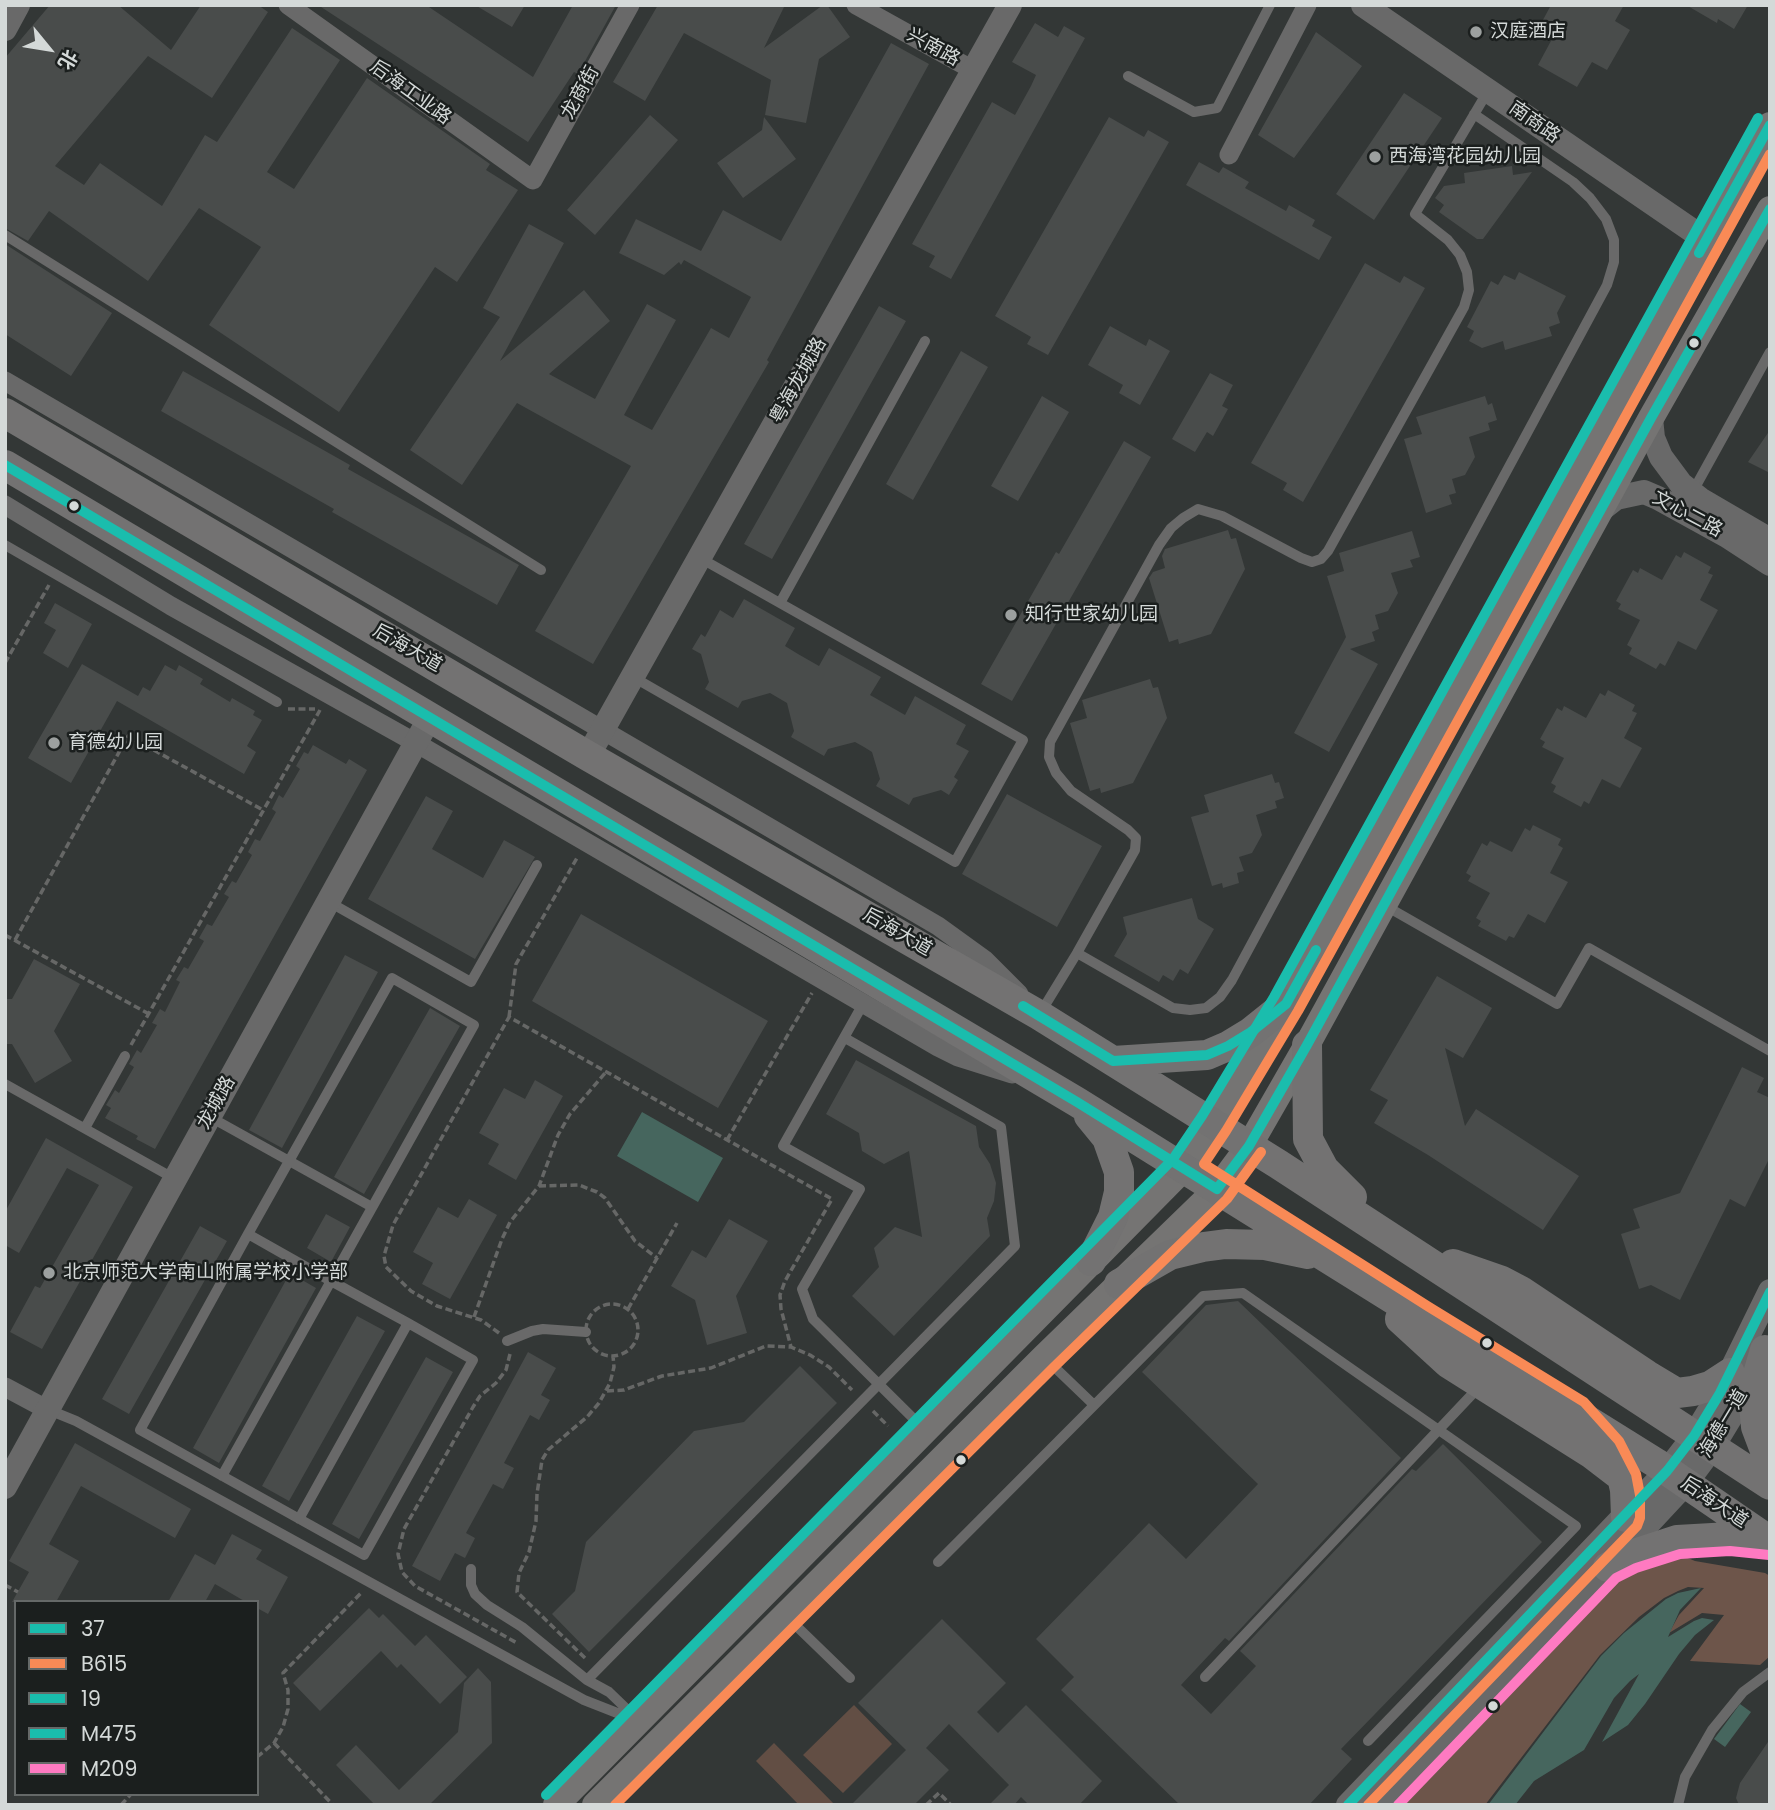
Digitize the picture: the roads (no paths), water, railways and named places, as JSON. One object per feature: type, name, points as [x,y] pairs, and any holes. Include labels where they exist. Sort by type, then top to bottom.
[{"type":"main road","points":[[556,1805],[1184,1168],[1214,1124],[1286,1004],[1770,125]]},
{"type":"main road","points":[[595,1805],[1044,1357],[1217,1189],[1249,1146],[1651,418],[1770,209]]},
{"type":"main road","name":"后海大道","points":[[5,413],[595,743],[1249,1146],[1770,1485]]},
{"type":"main road","name":"后海大道","points":[[5,465],[423,731],[1077,1102],[1576,1413],[1677,1477],[1770,1541]]},
{"type":"main road","points":[[1113,1061],[1207,1055],[1251,1032],[1286,1004]]},
{"type":"main road","points":[[1307,1045],[1308,1139],[1314,1154],[1333,1178],[1410,1250],[1502,1281],[1521,1291],[1677,1393]]},
{"type":"main road","points":[[1077,1102],[1107,1138],[1119,1172],[1119,1192],[1113,1217],[1091,1261]]},
{"type":"main road","points":[[1119,1284],[1170,1255],[1226,1244],[1265,1245],[1329,1258]]},
{"type":"main road","points":[[1363,1280],[1430,1349],[1607,1464],[1622,1477]]},
{"type":"main road","points":[[1767,1345],[1754,1396],[1756,1427],[1767,1453]]},
{"type":"main road","points":[[1583,1363],[1646,1388],[1677,1393],[1710,1386],[1730,1373]]},
{"type":"main road","points":[[1576,1413],[1608,1450],[1622,1477],[1626,1495],[1626,1517]]},
{"type":"main road","points":[[1608,1567],[1654,1546],[1678,1540],[1730,1537],[1770,1541]]},
{"type":"street","name":"后海工业路","points":[[288,5],[533,180]]},
{"type":"street","name":"龙商街","points":[[533,180],[629,5]]},
{"type":"street","name":"兴南路","points":[[856,5],[973,70]]},
{"type":"street","name":"粤海龙城路","points":[[595,743],[1010,5]]},
{"type":"street","points":[[1229,155],[1307,5]]},
{"type":"street","name":"南商路","points":[[1363,5],[1706,240]]},
{"type":"street","points":[[5,381],[595,743]]},
{"type":"street","name":"文心二路","points":[[1651,418],[1653,438],[1670,473],[1692,493],[1770,540]]},
{"type":"street","name":"文心二路","points":[[1602,509],[1616,498],[1644,492],[1727,536],[1770,564]]},
{"type":"street","points":[[5,505],[171,606],[423,731],[938,1048],[958,1057],[1048,1085]]},
{"type":"street","name":"龙城路","points":[[5,1487],[423,731]]},
{"type":"street","name":"海德一道","points":[[1703,1442],[1730,1373],[1770,1291]]},
{"type":"street","name":"海德一道","points":[[1378,1805],[1608,1567],[1703,1442],[1738,1405],[1767,1345]]},
{"type":"street","points":[[5,1387],[48,1410]]},
{"type":"street","name":"海德一道","points":[[1348,1805],[1626,1517],[1677,1477]]},
{"type":"lane","points":[[1128,76],[1194,112],[1217,108],[1270,5]]},
{"type":"lane","points":[[1039,1015],[1135,850],[1136,838],[1071,791],[1056,773],[1049,757],[1050,742],[1159,545],[1171,528],[1183,518],[1198,509],[1222,516],[1312,562],[1321,559],[1328,551],[1464,307],[1469,290],[1467,272],[1460,256],[1448,240],[1415,214],[1488,91]]},
{"type":"lane","points":[[1077,953],[1173,1009],[1206,1008],[1220,998],[1607,285],[1614,262],[1614,240],[1606,219],[1590,198],[1573,182],[1475,114]]},
{"type":"lane","points":[[5,235],[541,570]]},
{"type":"lane","points":[[780,603],[925,341]]},
{"type":"lane","points":[[1692,493],[1770,352]]},
{"type":"lane","points":[[5,545],[277,702]]},
{"type":"lane","points":[[632,677],[954,862],[1023,740],[700,558]]},
{"type":"lane","points":[[328,902],[471,982],[537,864]]},
{"type":"lane","points":[[1384,905],[1557,1004],[1589,948],[1770,1051]]},
{"type":"lane","points":[[222,1476],[331,1281],[372,1207],[474,1025],[391,978],[248,1234],[140,1430],[222,1476],[299,1519],[364,1555],[473,1360],[408,1323],[331,1281],[248,1234]]},
{"type":"lane","points":[[863,1004],[783,1146],[860,1189],[802,1289],[813,1318],[926,1431]]},
{"type":"lane","points":[[587,1680],[1016,1246],[1000,1127],[845,1038]]},
{"type":"lane","points":[[85,1128],[125,1056]]},
{"type":"lane","points":[[5,1084],[175,1179]]},
{"type":"lane","points":[[209,1117],[372,1207]]},
{"type":"lane","points":[[938,1562],[1203,1296],[1243,1293],[1576,1525],[1368,1741]]},
{"type":"lane","points":[[299,1519],[408,1323]]},
{"type":"lane","points":[[508,1341],[544,1329],[586,1332]]},
{"type":"lane","points":[[1044,1357],[1094,1405]]},
{"type":"lane","points":[[1205,1677],[1481,1384]]},
{"type":"lane","points":[[48,1410],[76,1421],[584,1700],[639,1721]]},
{"type":"lane","points":[[471,1569],[471,1585],[475,1594],[487,1605],[522,1627],[587,1680],[609,1692],[639,1721]]},
{"type":"lane","points":[[785,1615],[850,1678]]},
{"type":"lane","points":[[1678,1805],[1685,1777],[1712,1730],[1743,1692],[1770,1672]]},
{"type":"place","name":"汉庭酒店","points":[[1476,32]]},
{"type":"place","name":"西海湾花园幼儿园","points":[[1375,157]]},
{"type":"place","name":"知行世家幼儿园","points":[[1011,615]]},
{"type":"place","name":"育德幼儿园","points":[[54,743]]},
{"type":"place","name":"北京师范大学南山附属学校小学部","points":[[49,1273]]}]
